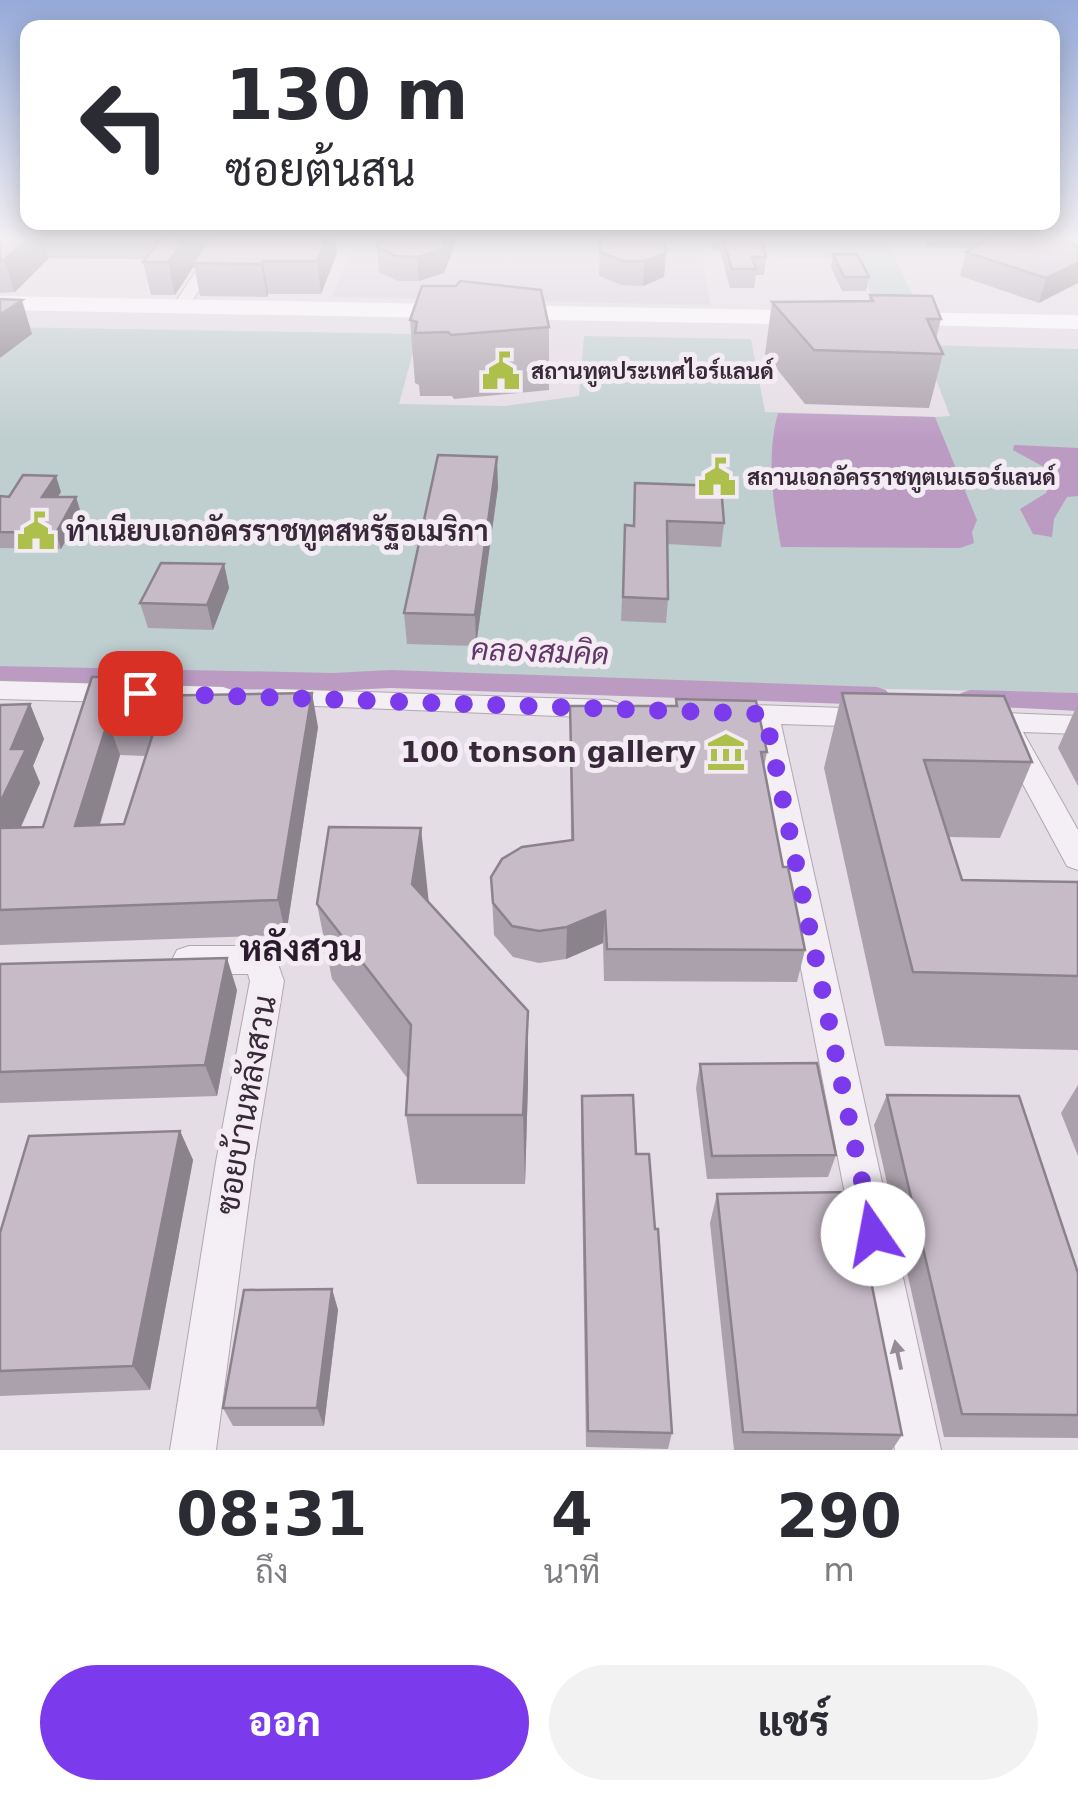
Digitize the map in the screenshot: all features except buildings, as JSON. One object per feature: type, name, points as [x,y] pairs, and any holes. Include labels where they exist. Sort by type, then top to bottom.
[{"type":"main road","points":[[166,306],[656,319],[1078,342]]},
{"type":"main road","points":[[0,312],[656,319]]},
{"type":"main road","points":[[860,328],[924,320],[1078,322]]},
{"type":"main road","points":[[924,320],[965,330]]},
{"type":"main road","points":[[0,322],[1078,332]]},
{"type":"street","points":[[0,690],[626,709]]},
{"type":"street","points":[[686,711],[904,719]]},
{"type":"street","points":[[765,714],[918,1450]]},
{"type":"street","points":[[964,721],[1078,724]]},
{"type":"street","points":[[1004,722],[1078,858]]},
{"type":"street","name":"ซอยบ้านหลังสวน","points":[[165,961],[261,960],[267,980],[235,1162],[193,1450]]},
{"type":"shaded area","points":[[876,306],[918,306],[922,314],[879,313]]},
{"type":"shaded area","points":[[0,327],[418,334],[399,404],[504,406],[579,396],[584,336],[751,339],[765,412],[935,417],[950,416],[923,345],[1078,349],[1078,693],[0,666]]},
{"type":"shaded area","points":[[778,413],[935,417],[977,520],[972,532],[974,543],[960,548],[781,547],[772,463]]},
{"type":"shaded area","points":[[1014,445],[1078,448],[1078,496],[1067,497],[1054,519],[1052,537],[1033,534],[1020,509],[1046,493],[1052,479],[1044,467],[1013,450]]},
{"type":"waterway","name":"คลองสมคิด","points":[[0,675],[333,682],[390,679],[877,696]]},
{"type":"waterway","name":"คลองสมคิด","points":[[970,699],[1078,702]]},
{"type":"place","name":"สถานทูตประเทศไอร์แลนด์","points":[[501,371]]},
{"type":"place","name":"สถานเอกอัครราชทูตเนเธอร์แลนด์","points":[[717,477]]},
{"type":"place","name":"ทำเนียบเอกอัครราชทูตสหรัฐอเมริกา","points":[[36,531]]},
{"type":"place","name":"100 tonson gallery","points":[[726,752]]},
{"type":"district","name":"หลังสวน","points":[[301,949]]},
{"type":"route","points":[[140,693],[765,714],[873,1234]]}]
